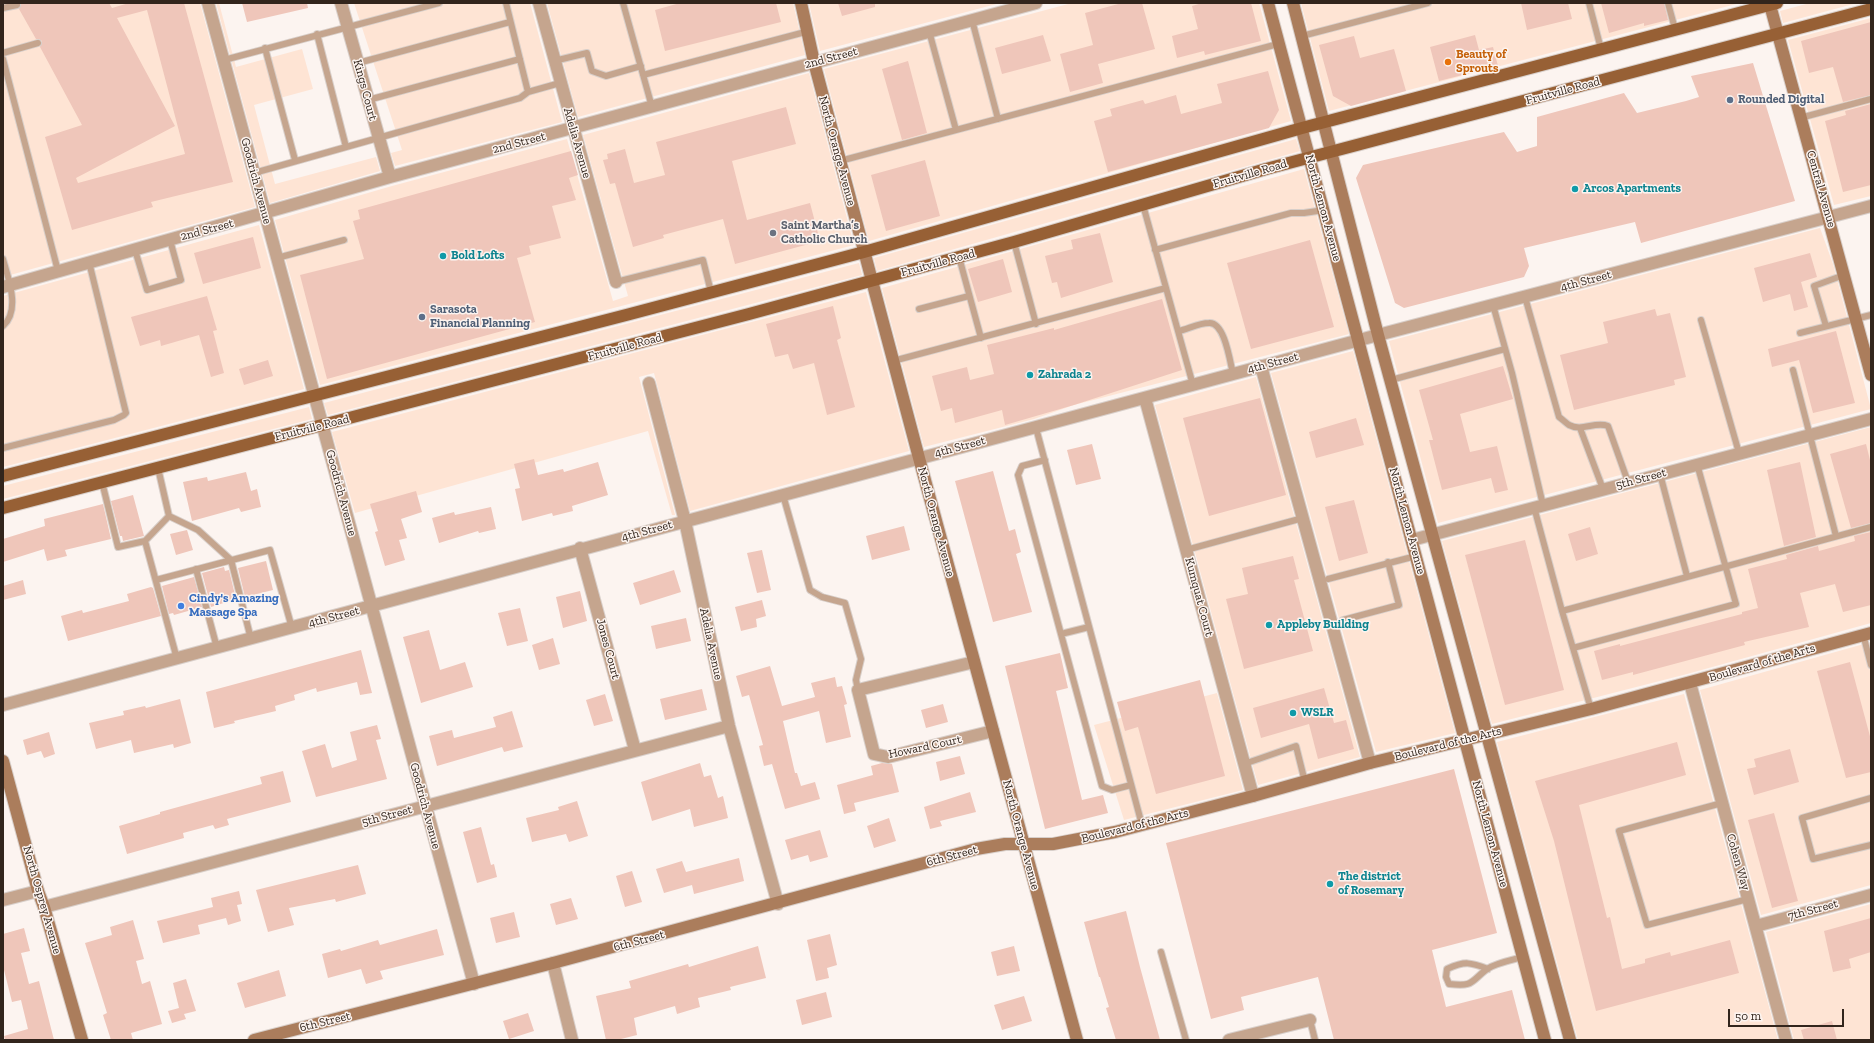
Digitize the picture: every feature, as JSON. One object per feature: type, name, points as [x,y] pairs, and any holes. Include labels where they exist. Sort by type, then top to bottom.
[{"type":"main road","points":[[3,476],[864,252],[1302,128],[1772,4]]},
{"type":"main road","name":"Fruitville Road","points":[[3,508],[322,426],[872,281],[1332,152],[1871,9]]},
{"type":"street","name":"Goodrich Avenue","points":[[208,3],[474,984]]},
{"type":"street","name":"Kings Court","points":[[341,3],[390,177]]},
{"type":"street","name":"Adelia Avenue","points":[[539,3],[572,128],[616,282]]},
{"type":"street","name":"North Orange Avenue","points":[[801,3],[814,62],[893,362],[1077,1040]]},
{"type":"street","name":"2nd Street","points":[[6,286],[265,214],[390,177],[1036,3]]},
{"type":"street","name":"North Lemon Avenue","points":[[1268,3],[1545,1040]]},
{"type":"street","points":[[1293,3],[1378,335],[1570,1040]]},
{"type":"street","name":"Central Avenue","points":[[1772,4],[1778,34],[1800,118],[1829,217],[1871,375]]},
{"type":"street","name":"4th Street","points":[[3,705],[292,628],[580,548],[1036,428],[1261,366],[1871,206]]},
{"type":"street","points":[[1261,366],[1370,763]]},
{"type":"street","name":"Adelia Avenue","points":[[649,383],[685,521],[729,726],[778,904]]},
{"type":"street","name":"Kumquat Court","points":[[1145,398],[1253,796]]},
{"type":"street","name":"5th Street","points":[[1412,540],[1871,419]]},
{"type":"street","name":"Jones Court","points":[[580,548],[635,750]]},
{"type":"street","name":"Boulevard of the Arts","points":[[1024,844],[1064,842],[1142,825],[1305,782],[1370,763],[1591,710],[1867,633]]},
{"type":"street","points":[[858,690],[974,662]]},
{"type":"street","name":"Cohen Way","points":[[1690,683],[1786,1040]]},
{"type":"street","name":"Howard Court","points":[[858,690],[874,754],[888,757],[993,731]]},
{"type":"street","name":"5th Street","points":[[44,907],[729,726]]},
{"type":"street","name":"North Osprey Avenue","points":[[3,761],[38,891],[44,907],[82,1040]]},
{"type":"street","name":"6th Street","points":[[254,1040],[553,964],[976,849],[1024,844]]},
{"type":"street","points":[[3,900],[38,891]]},
{"type":"street","name":"7th Street","points":[[1756,926],[1871,895]]},
{"type":"street","points":[[553,964],[572,1040]]},
{"type":"street","points":[[1229,1040],[1310,1020]]},
{"type":"lane","points":[[224,60],[317,34],[439,3]]},
{"type":"lane","points":[[506,3],[528,92]]},
{"type":"lane","points":[[623,3],[652,107]]},
{"type":"lane","points":[[1401,3],[1402,10]]},
{"type":"lane","points":[[1302,36],[1428,3]]},
{"type":"lane","points":[[1589,3],[1601,49]]},
{"type":"lane","points":[[1668,3],[1675,29]]},
{"type":"lane","points":[[3,8],[17,5]]},
{"type":"lane","points":[[972,20],[998,119]]},
{"type":"lane","points":[[358,63],[510,22]]},
{"type":"lane","points":[[643,75],[808,31]]},
{"type":"lane","points":[[929,31],[956,130]]},
{"type":"lane","points":[[317,34],[346,147]]},
{"type":"lane","points":[[3,53],[38,43]]},
{"type":"lane","points":[[840,161],[1278,44]]},
{"type":"lane","points":[[265,48],[295,160]]},
{"type":"lane","points":[[554,61],[588,53],[592,71],[606,76],[641,66]]},
{"type":"lane","points":[[3,59],[58,271]]},
{"type":"lane","points":[[368,100],[520,59]]},
{"type":"lane","points":[[254,173],[295,160],[520,98],[528,92],[560,83]]},
{"type":"lane","points":[[1800,118],[1871,98]]},
{"type":"lane","points":[[1143,205],[1193,385]]},
{"type":"lane","points":[[1156,250],[1291,213],[1304,214],[1324,210]]},
{"type":"lane","points":[[135,250],[147,290],[181,280],[170,240]]},
{"type":"lane","points":[[277,258],[344,240]]},
{"type":"lane","points":[[1014,242],[1036,324]]},
{"type":"lane","points":[[959,257],[981,338]]},
{"type":"lane","points":[[3,259],[11,311],[9,319],[3,326]]},
{"type":"lane","points":[[616,282],[703,260],[711,292]]},
{"type":"lane","points":[[3,448],[114,420],[124,415],[126,412],[89,262]]},
{"type":"lane","points":[[1826,326],[1814,286],[1844,275]]},
{"type":"lane","points":[[893,362],[1166,288]]},
{"type":"lane","points":[[918,309],[969,296]]},
{"type":"lane","points":[[1525,297],[1559,416],[1570,425],[1580,428],[1602,424],[1608,426],[1628,482]]},
{"type":"lane","points":[[1493,305],[1505,349],[1562,611],[1591,710]]},
{"type":"lane","points":[[1800,333],[1871,315]]},
{"type":"lane","points":[[1701,320],[1739,453]]},
{"type":"lane","points":[[1179,331],[1210,323],[1217,326],[1222,334],[1233,374]]},
{"type":"lane","points":[[1391,380],[1505,349]]},
{"type":"lane","points":[[1793,370],[1836,536]]},
{"type":"lane","points":[[1036,428],[1142,825]]},
{"type":"lane","points":[[1580,428],[1603,489]]},
{"type":"lane","points":[[1045,460],[1022,466],[1018,475],[1102,786],[1112,790],[1131,785]]},
{"type":"lane","points":[[1573,648],[1736,604],[1698,464]]},
{"type":"lane","points":[[158,468],[169,516]]},
{"type":"lane","points":[[1660,474],[1687,576]]},
{"type":"lane","points":[[102,482],[118,547],[145,541],[169,516]]},
{"type":"lane","points":[[784,495],[810,590],[822,597],[845,603],[861,659],[856,680],[858,690]]},
{"type":"lane","points":[[169,516],[198,530],[231,560],[251,639]]},
{"type":"lane","points":[[1186,550],[1303,518]]},
{"type":"lane","points":[[1562,611],[1726,565],[1871,527]]},
{"type":"lane","points":[[145,541],[177,659]]},
{"type":"lane","points":[[156,580],[270,550],[292,628]]},
{"type":"lane","points":[[1328,579],[1388,562],[1416,556]]},
{"type":"lane","points":[[1343,620],[1399,605],[1388,562]]},
{"type":"lane","points":[[196,569],[217,648]]},
{"type":"lane","points":[[1061,634],[1089,628]]},
{"type":"lane","points":[[1867,633],[1871,665]]},
{"type":"lane","points":[[1244,764],[1296,746],[1305,782]]},
{"type":"lane","points":[[1871,798],[1802,818],[1813,859],[1871,845]]},
{"type":"lane","points":[[1722,803],[1619,831],[1647,925],[1748,899]]},
{"type":"lane","points":[[1161,952],[1186,1040]]},
{"type":"lane","points":[[1488,969],[1473,963],[1461,963],[1447,969],[1446,978],[1449,984],[1464,986],[1473,982],[1488,969],[1523,957]]},
{"type":"lane","points":[[1310,1020],[1315,1040]]},
{"type":"shaded area","points":[[3,3],[200,3],[255,207],[3,277]]},
{"type":"shaded area","points":[[216,3],[219,3],[236,67],[302,49],[313,89],[254,105],[275,184],[376,157],[380,171],[270,203]]},
{"type":"shaded area","points":[[354,3],[530,3],[562,122],[395,166],[391,153],[402,150]]},
{"type":"shaded area","points":[[547,3],[793,3],[805,55],[578,117]]},
{"type":"shaded area","points":[[809,3],[1000,3],[820,51]]},
{"type":"shaded area","points":[[1072,3],[1259,3],[1291,121],[869,241],[824,69]]},
{"type":"shaded area","points":[[1301,3],[1740,3],[1329,111]]},
{"type":"shaded area","points":[[1810,3],[1857,3],[1783,23],[1780,11]]},
{"type":"shaded area","points":[[1871,18],[1871,196],[1834,205],[1788,40]]},
{"type":"shaded area","points":[[809,73],[854,245],[320,385],[275,220],[392,186],[567,139],[613,301],[628,296],[583,135]]},
{"type":"shaded area","points":[[1296,139],[1300,151],[877,271],[874,258]]},
{"type":"shaded area","points":[[1304,169],[1349,334],[1074,405],[1034,419],[924,447],[882,288]]},
{"type":"shaded area","points":[[259,225],[304,389],[3,467],[3,296]]},
{"type":"shaded area","points":[[1820,228],[1833,264],[1871,409],[1438,523],[1389,341]]},
{"type":"shaded area","points":[[859,263],[862,275],[328,415],[324,403]]},
{"type":"shaded area","points":[[866,292],[909,451],[690,511],[654,373],[639,377],[675,515],[672,515],[648,431],[355,513],[332,432]]},
{"type":"shaded area","points":[[1353,351],[1455,733],[1376,752],[1271,373]]},
{"type":"shaded area","points":[[1256,377],[1360,757],[1258,785],[1155,405]]},
{"type":"shaded area","points":[[309,407],[312,419],[3,499],[3,486]]},
{"type":"shaded area","points":[[1871,427],[1871,623],[1687,674],[1492,724],[1442,541]]},
{"type":"shaded area","points":[[1871,642],[1871,885],[1761,915],[1700,690]]},
{"type":"shaded area","points":[[1217,693],[1243,790],[1124,820],[1094,725]]},
{"type":"shaded area","points":[[1684,694],[1778,1040],[1578,1040],[1497,742]]},
{"type":"shaded area","points":[[1871,904],[1871,1040],[1794,1040],[1766,932]]},
{"type":"building","points":[[21,3],[109,3],[112,8],[129,3],[184,3],[233,182],[151,202],[153,207],[72,230],[45,137],[82,125],[40,47],[42,41],[36,39],[19,9]],"holes":[[[147,10],[185,154],[78,183],[76,178],[175,126],[117,18]]]},
{"type":"building","points":[[242,3],[307,3],[308,8],[247,22]]},
{"type":"building","points":[[680,3],[776,3],[781,22],[665,51],[655,10]]},
{"type":"building","points":[[838,3],[875,3],[875,7],[842,16]]},
{"type":"building","points":[[1122,3],[1142,3],[1155,49],[1098,64],[1103,83],[1070,92],[1060,54],[1093,45],[1085,13]]},
{"type":"building","points":[[1202,3],[1251,3],[1261,41],[1205,55],[1204,51],[1177,58],[1172,36],[1198,29],[1192,6]]},
{"type":"building","points":[[1521,3],[1568,3],[1572,19],[1527,30]]},
{"type":"building","points":[[1601,3],[1664,3],[1668,20],[1644,26],[1644,23],[1609,33]]},
{"type":"building","points":[[1871,22],[1871,95],[1843,102],[1833,67],[1809,73],[1801,41]]},
{"type":"building","points":[[1043,35],[1051,61],[1002,74],[995,48]]},
{"type":"building","points":[[1475,35],[1479,50],[1493,47],[1498,66],[1439,81],[1430,47]]},
{"type":"building","points":[[1354,36],[1360,58],[1394,49],[1406,91],[1351,106],[1333,96],[1319,45]]},
{"type":"building","points":[[908,61],[927,133],[902,140],[882,69]]},
{"type":"building","name":"Arcos Apartments","points":[[1753,63],[1795,201],[1641,243],[1635,222],[1524,248],[1529,266],[1524,277],[1404,308],[1395,303],[1356,178],[1363,165],[1504,132],[1517,152],[1537,146],[1537,117],[1624,93],[1637,113],[1686,101],[1699,97],[1691,76]]},
{"type":"building","points":[[1268,71],[1279,110],[1269,128],[1108,172],[1094,121],[1112,116],[1110,109],[1143,100],[1145,104],[1176,95],[1181,114],[1222,103],[1217,84]]},
{"type":"building","points":[[1871,104],[1871,185],[1843,192],[1825,121],[1846,115],[1845,111]]},
{"type":"building","points":[[786,107],[796,144],[732,161],[747,220],[810,203],[820,241],[735,264],[723,219],[663,235],[664,238],[633,247],[615,183],[610,184],[603,160],[608,159],[607,154],[625,149],[634,183],[665,175],[656,142]]},
{"type":"building","name":"Bold Lofts","points":[[571,151],[578,175],[569,178],[576,200],[552,206],[561,238],[529,246],[531,254],[517,258],[535,322],[327,379],[300,275],[364,259],[353,221],[360,219],[358,210]]},
{"type":"building","points":[[925,160],[940,216],[886,231],[871,175]]},
{"type":"building","points":[[1100,233],[1113,282],[1061,298],[1057,282],[1052,283],[1045,256],[1073,249],[1071,240]]},
{"type":"building","points":[[253,237],[261,268],[203,284],[194,253]]},
{"type":"building","points":[[1310,240],[1334,327],[1251,349],[1227,263]]},
{"type":"building","points":[[1810,253],[1817,277],[1801,282],[1808,307],[1794,311],[1790,294],[1763,302],[1754,268]]},
{"type":"building","points":[[1003,259],[1012,292],[978,302],[968,269]]},
{"type":"building","points":[[207,296],[217,330],[213,331],[224,373],[211,377],[199,335],[161,346],[160,340],[140,346],[131,317]]},
{"type":"building","points":[[1162,299],[1182,370],[1074,405],[1005,425],[1002,410],[955,423],[952,408],[941,411],[932,376],[967,367],[970,380],[994,374],[987,345],[1054,328],[1054,330]]},
{"type":"building","points":[[833,306],[841,338],[837,340],[855,407],[827,415],[814,363],[793,369],[788,354],[775,357],[766,324]]},
{"type":"building","points":[[1655,309],[1657,316],[1670,313],[1686,377],[1674,380],[1675,385],[1574,410],[1560,355],[1608,343],[1603,322]]},
{"type":"building","points":[[1836,331],[1855,403],[1813,413],[1799,360],[1772,367],[1768,349]]},
{"type":"building","points":[[268,360],[273,376],[244,385],[239,369]]},
{"type":"building","points":[[1503,366],[1513,399],[1460,414],[1470,452],[1497,446],[1508,490],[1495,493],[1491,478],[1442,490],[1429,440],[1433,440],[1419,390]]},
{"type":"building","points":[[1260,398],[1286,495],[1209,516],[1183,418]]},
{"type":"building","points":[[1356,418],[1364,445],[1316,458],[1309,432]]},
{"type":"building","points":[[1092,444],[1101,479],[1076,485],[1067,450]]},
{"type":"building","points":[[1866,444],[1871,464],[1871,523],[1851,528],[1830,454]]},
{"type":"building","points":[[534,459],[538,475],[563,469],[564,472],[598,462],[608,495],[572,506],[573,511],[553,516],[552,513],[522,521],[515,489],[520,488],[514,464]]},
{"type":"building","points":[[1800,462],[1816,537],[1784,546],[1767,470]]},
{"type":"building","points":[[993,471],[1009,531],[1015,529],[1021,552],[1016,554],[1032,612],[993,622],[955,481]]},
{"type":"building","points":[[246,472],[251,491],[257,489],[261,507],[241,512],[239,508],[192,521],[183,482],[207,477],[208,481]]},
{"type":"building","points":[[416,491],[422,512],[401,519],[407,538],[399,540],[405,560],[385,566],[375,532],[378,531],[370,504]]},
{"type":"building","points":[[133,495],[144,536],[123,541],[122,536],[120,536],[111,501]]},
{"type":"building","points":[[1354,500],[1368,553],[1339,561],[1325,507]]},
{"type":"building","points":[[103,504],[111,539],[65,550],[67,556],[47,561],[44,549],[3,562],[3,539],[45,526],[44,519]]},
{"type":"building","points":[[491,507],[496,529],[479,533],[478,531],[439,543],[432,518],[454,512],[455,515]]},
{"type":"building","points":[[904,526],[910,550],[872,560],[866,536]]},
{"type":"building","points":[[1590,527],[1598,554],[1576,561],[1568,534]]},
{"type":"building","points":[[187,530],[193,550],[176,555],[170,534]]},
{"type":"building","points":[[1871,532],[1871,605],[1843,612],[1835,584],[1800,593],[1809,627],[1744,642],[1745,645],[1633,675],[1633,672],[1602,680],[1594,651],[1620,644],[1620,646],[1742,614],[1742,612],[1758,608],[1748,569],[1787,559],[1786,555],[1818,546],[1819,551],[1855,541],[1854,536]]},
{"type":"building","points":[[1525,540],[1564,690],[1505,705],[1465,555]]},
{"type":"building","points":[[762,550],[771,590],[757,593],[747,553]]},
{"type":"building","name":"Appleby Building","points":[[1293,556],[1299,579],[1294,580],[1313,651],[1244,669],[1226,599],[1248,594],[1242,568]]},
{"type":"building","points":[[266,561],[273,590],[245,597],[238,568]]},
{"type":"building","points":[[224,567],[225,571],[229,570],[236,599],[211,607],[202,573]]},
{"type":"building","points":[[674,570],[681,592],[640,605],[633,583]]},
{"type":"building","points":[[194,577],[202,607],[174,615],[173,613],[169,614],[162,586]]},
{"type":"building","points":[[23,580],[26,594],[3,600],[3,586]]},
{"type":"building","points":[[151,587],[153,588],[161,616],[68,641],[61,616],[82,610],[83,613],[129,601],[127,594]]},
{"type":"building","points":[[580,591],[587,621],[563,628],[556,597]]},
{"type":"building","points":[[762,600],[766,616],[756,619],[757,627],[741,631],[735,607]]},
{"type":"building","points":[[520,608],[528,641],[507,646],[498,613]]},
{"type":"building","points":[[686,618],[691,641],[656,649],[651,626]]},
{"type":"building","points":[[429,630],[440,670],[465,662],[473,687],[421,703],[403,637]]},
{"type":"building","points":[[553,638],[560,664],[539,670],[532,645]]},
{"type":"building","points":[[361,650],[372,693],[360,695],[357,682],[317,692],[316,688],[294,695],[295,700],[275,706],[276,711],[234,721],[235,723],[214,728],[206,692]]},
{"type":"building","points":[[1060,653],[1068,688],[1056,691],[1082,800],[1103,795],[1108,813],[1045,829],[1005,666]]},
{"type":"building","points":[[1850,662],[1871,740],[1871,772],[1846,778],[1817,671]]},
{"type":"building","points":[[770,666],[782,706],[815,697],[811,683],[835,677],[837,687],[842,686],[847,704],[844,705],[851,737],[826,743],[819,711],[783,721],[795,773],[797,773],[801,786],[815,782],[820,799],[785,809],[772,764],[764,766],[759,746],[763,745],[749,695],[742,697],[736,676]]},
{"type":"building","points":[[1200,680],[1225,776],[1156,794],[1138,727],[1125,731],[1117,702]]},
{"type":"building","name":"WSLR","points":[[1324,688],[1334,723],[1346,720],[1354,749],[1318,759],[1309,724],[1261,738],[1253,708]]},
{"type":"building","points":[[702,689],[707,710],[665,720],[660,699]]},
{"type":"building","points":[[605,694],[613,721],[594,726],[586,700]]},
{"type":"building","points":[[180,699],[191,743],[174,748],[173,744],[134,753],[131,740],[96,749],[89,723],[124,715],[123,711],[145,706],[146,708]]},
{"type":"building","points":[[943,704],[948,722],[926,728],[921,710]]},
{"type":"building","points":[[512,711],[523,747],[504,752],[502,747],[437,766],[429,736],[452,730],[454,738],[496,727],[493,717]]},
{"type":"building","points":[[377,725],[381,739],[376,740],[387,779],[316,797],[302,751],[325,744],[332,768],[357,760],[350,732]]},
{"type":"building","points":[[49,732],[55,754],[44,758],[41,751],[27,755],[23,740]]},
{"type":"building","points":[[1677,742],[1686,775],[1579,805],[1607,918],[1610,917],[1622,969],[1645,963],[1645,959],[1670,952],[1671,956],[1730,940],[1739,973],[1596,1011],[1554,841],[1535,781]]},
{"type":"building","points":[[1790,749],[1799,782],[1754,795],[1747,769],[1756,767],[1754,759]]},
{"type":"building","points":[[960,756],[965,774],[940,781],[936,762]]},
{"type":"building","points":[[700,763],[704,777],[711,775],[718,798],[723,796],[728,818],[694,827],[690,809],[652,821],[641,782]]},
{"type":"building","points":[[882,763],[892,764],[899,792],[854,803],[856,811],[844,814],[837,785],[873,775],[871,766]]},
{"type":"building","name":"The district of Rosemary","points":[[1454,769],[1497,933],[1432,950],[1446,1007],[1512,990],[1525,1040],[1334,1040],[1318,977],[1241,997],[1244,1010],[1211,1019],[1166,843]]},
{"type":"building","points":[[283,771],[291,802],[227,819],[229,825],[215,829],[213,825],[183,833],[184,838],[127,854],[119,826],[160,814],[160,812],[262,784],[260,777]]},
{"type":"building","points":[[970,792],[976,812],[940,821],[942,826],[930,829],[924,807]]},
{"type":"building","points":[[577,801],[588,836],[569,842],[566,834],[532,842],[526,818],[559,810],[558,807]]},
{"type":"building","points":[[1774,813],[1798,901],[1772,908],[1748,820]]},
{"type":"building","points":[[889,818],[896,841],[874,848],[867,826]]},
{"type":"building","points":[[481,827],[491,865],[494,864],[497,877],[477,883],[463,832]]},
{"type":"building","points":[[820,830],[828,857],[810,862],[808,855],[791,860],[785,840]]},
{"type":"building","points":[[739,858],[744,881],[694,894],[692,885],[664,893],[656,869],[682,861],[686,872]]},
{"type":"building","points":[[358,865],[366,894],[336,902],[335,899],[289,908],[294,925],[268,932],[256,890]]},
{"type":"building","points":[[632,871],[642,902],[625,907],[616,876]]},
{"type":"building","points":[[239,891],[242,904],[237,905],[241,921],[228,925],[226,918],[198,925],[200,934],[163,943],[157,921],[213,907],[211,898]]},
{"type":"building","points":[[571,898],[578,919],[556,925],[550,904]]},
{"type":"building","points":[[1126,911],[1160,1040],[1116,1040],[1106,1008],[1109,1007],[1084,922]]},
{"type":"building","points":[[514,912],[520,937],[496,943],[490,918]]},
{"type":"building","points":[[1871,918],[1871,952],[1849,959],[1851,968],[1833,972],[1824,931]]},
{"type":"building","points":[[133,920],[144,959],[136,961],[142,984],[150,981],[162,1024],[131,1033],[133,1040],[111,1040],[103,1015],[107,1013],[85,943],[112,935],[110,927]]},
{"type":"building","points":[[24,928],[30,951],[21,953],[29,984],[39,981],[54,1040],[5,1040],[4,1036],[28,1029],[21,1000],[12,1002],[3,966],[3,934]]},
{"type":"building","points":[[437,929],[444,955],[380,971],[383,979],[366,984],[361,969],[328,978],[322,954],[340,949],[341,951],[378,940],[380,945]]},
{"type":"building","points":[[830,934],[837,965],[827,968],[829,978],[816,981],[807,940]]},
{"type":"building","points":[[758,946],[766,978],[730,987],[731,990],[698,998],[700,1007],[677,1014],[675,1006],[634,1018],[637,1035],[617,1040],[606,1040],[596,996],[631,988],[629,981],[688,964],[689,967]]},
{"type":"building","points":[[1014,946],[1020,971],[997,976],[991,952]]},
{"type":"building","points":[[279,970],[286,996],[245,1008],[237,983]]},
{"type":"building","points":[[186,979],[196,1011],[184,1014],[186,1019],[172,1023],[168,1011],[179,1008],[173,983]]},
{"type":"building","points":[[826,992],[832,1017],[802,1025],[796,1000]]},
{"type":"building","points":[[1024,996],[1032,1021],[1002,1030],[994,1005]]},
{"type":"building","points":[[528,1013],[534,1031],[509,1039],[503,1021]]},
{"type":"building","points":[[1832,1021],[1837,1040],[1804,1040],[1801,1030]]},
{"type":"place","name":"Beauty of Sprouts","points":[[1448,62]]},
{"type":"place","name":"Rounded Digital","points":[[1730,100]]},
{"type":"place","name":"Arcos Apartments","points":[[1575,189]]},
{"type":"place","name":"Saint Martha’s Catholic Church","points":[[773,233]]},
{"type":"place","name":"Bold Lofts","points":[[443,256]]},
{"type":"place","name":"Sarasota Financial Planning","points":[[422,317]]},
{"type":"place","name":"Zahrada 2","points":[[1030,375]]},
{"type":"place","name":"Cindy's Amazing Massage Spa","points":[[181,606]]},
{"type":"place","name":"Appleby Building","points":[[1269,625]]},
{"type":"place","name":"WSLR","points":[[1293,713]]},
{"type":"place","name":"The district of Rosemary","points":[[1330,884]]}]
